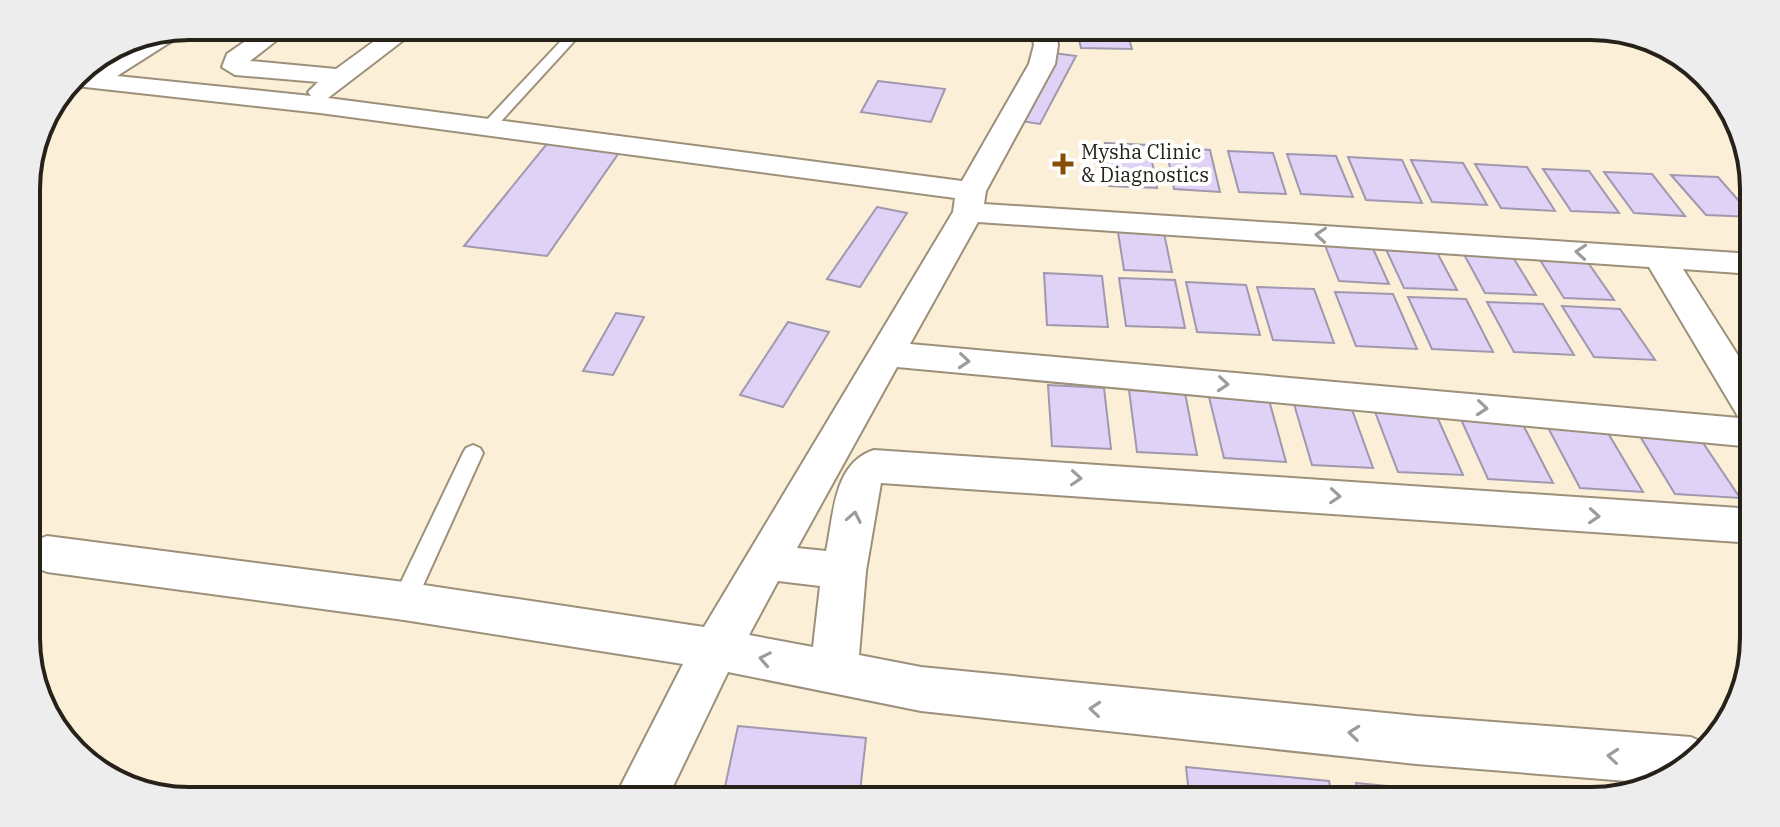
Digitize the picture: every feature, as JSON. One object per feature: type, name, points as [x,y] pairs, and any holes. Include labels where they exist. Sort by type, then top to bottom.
[{"type":"street","points":[[263,40],[236,59],[235,67],[343,77]]},
{"type":"street","points":[[307,103],[392,40]]},
{"type":"street","points":[[646,787],[716,649],[886,354],[969,201],[1042,64],[1045,40]]},
{"type":"street","points":[[99,71],[139,49]]},
{"type":"street","points":[[87,81],[307,103],[488,127],[969,201],[1041,217],[1740,263]]},
{"type":"street","points":[[1659,257],[1740,388]]},
{"type":"street","points":[[886,354],[1740,432]]},
{"type":"street","points":[[834,672],[844,571],[862,477],[874,465],[1740,525]]},
{"type":"street","points":[[40,554],[404,601],[716,649],[921,689],[1082,708],[1675,761]]},
{"type":"street","points":[[766,562],[844,571]]},
{"type":"lane","points":[[488,127],[569,40]]},
{"type":"lane","points":[[404,601],[473,453]]},
{"type":"building","points":[[1079,40],[1129,40],[1132,49],[1081,48]]},
{"type":"building","points":[[1054,53],[1076,56],[1040,124],[1015,120]]},
{"type":"building","points":[[878,81],[945,89],[931,122],[861,112]]},
{"type":"building","points":[[550,140],[623,147],[547,256],[464,246]]},
{"type":"building","points":[[1105,143],[1149,145],[1157,188],[1109,186]]},
{"type":"building","points":[[1166,147],[1210,150],[1220,192],[1174,189]]},
{"type":"building","points":[[1228,151],[1273,153],[1286,194],[1239,192]]},
{"type":"building","points":[[1287,154],[1336,156],[1353,197],[1301,194]]},
{"type":"building","points":[[1348,157],[1402,160],[1422,203],[1366,200]]},
{"type":"building","points":[[1411,160],[1463,163],[1487,205],[1432,202]]},
{"type":"building","points":[[1475,164],[1527,167],[1555,211],[1501,208]]},
{"type":"building","points":[[1543,169],[1589,171],[1619,213],[1571,211]]},
{"type":"building","points":[[1604,172],[1652,174],[1685,216],[1634,213]]},
{"type":"building","points":[[1671,175],[1718,177],[1740,202],[1740,216],[1706,215]]},
{"type":"building","points":[[877,207],[907,213],[860,287],[827,279]]},
{"type":"building","points":[[1117,226],[1163,228],[1172,272],[1124,270]]},
{"type":"building","points":[[1323,240],[1370,242],[1389,284],[1339,281]]},
{"type":"building","points":[[1383,243],[1433,245],[1457,290],[1404,288]]},
{"type":"building","points":[[1460,247],[1508,249],[1536,295],[1485,293]]},
{"type":"building","points":[[1535,252],[1582,254],[1614,300],[1564,298]]},
{"type":"building","points":[[1044,273],[1102,276],[1108,327],[1047,325]]},
{"type":"building","points":[[1119,278],[1175,280],[1185,328],[1126,326]]},
{"type":"building","points":[[1186,282],[1246,285],[1260,335],[1197,332]]},
{"type":"building","points":[[1257,287],[1314,289],[1334,343],[1273,340]]},
{"type":"building","points":[[1335,292],[1393,294],[1417,349],[1356,346]]},
{"type":"building","points":[[1408,297],[1466,299],[1493,352],[1432,349]]},
{"type":"building","points":[[1487,302],[1543,304],[1574,355],[1514,352]]},
{"type":"building","points":[[1562,306],[1620,309],[1655,360],[1594,357]]},
{"type":"building","points":[[616,313],[644,317],[613,375],[583,371]]},
{"type":"building","points":[[788,322],[829,332],[783,407],[740,395]]},
{"type":"building","points":[[1048,385],[1104,388],[1111,449],[1052,446]]},
{"type":"building","points":[[1129,390],[1185,393],[1197,455],[1137,452]]},
{"type":"building","points":[[1209,397],[1269,400],[1286,462],[1224,458]]},
{"type":"building","points":[[1294,404],[1351,407],[1373,468],[1312,465]]},
{"type":"building","points":[[1374,409],[1435,412],[1463,475],[1398,472]]},
{"type":"building","points":[[1459,415],[1519,417],[1553,483],[1488,479]]},
{"type":"building","points":[[1544,420],[1602,423],[1643,492],[1580,488]]},
{"type":"building","points":[[1635,428],[1695,431],[1740,498],[1675,494]]},
{"type":"building","points":[[738,726],[866,738],[861,787],[725,787]]},
{"type":"building","points":[[1186,767],[1329,781],[1330,787],[1188,787]]},
{"type":"building","points":[[1356,783],[1398,787],[1357,787]]},
{"type":"place","name":"Mysha Clinic & Diagnostics","points":[[1063,164]]}]
